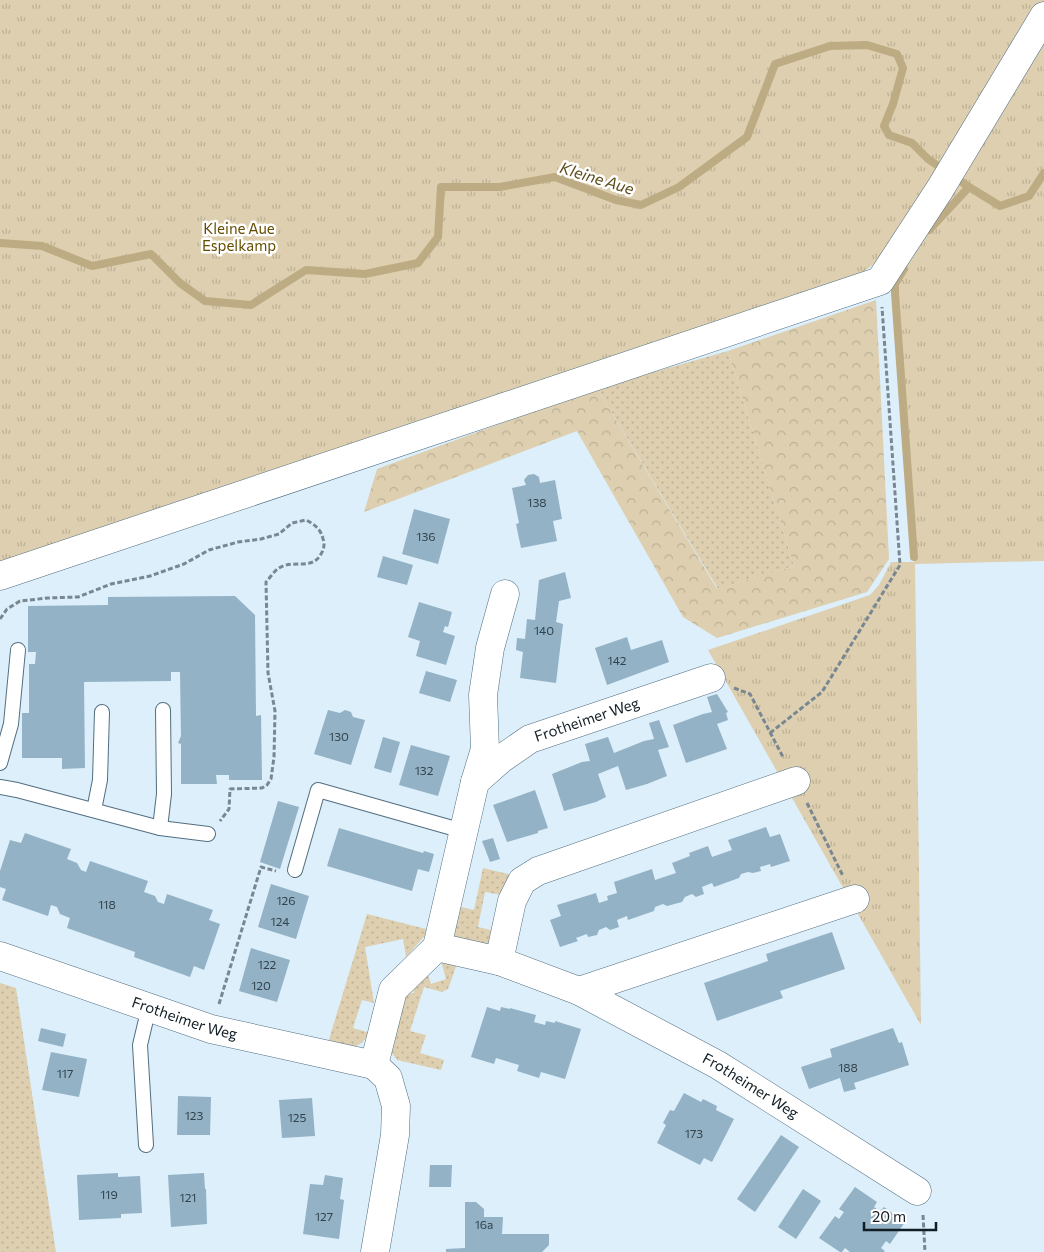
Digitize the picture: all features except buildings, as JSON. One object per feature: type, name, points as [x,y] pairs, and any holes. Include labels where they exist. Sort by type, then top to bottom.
[{"type":"street","points":[[0,576],[880,281],[940,189],[1044,16]]},
{"type":"street","points":[[375,1252],[395,1135],[396,1106],[388,1078],[374,1065],[393,990],[437,947],[463,831],[485,749],[483,695],[490,648],[505,594]]},
{"type":"street","name":"Frotheimer Weg","points":[[475,782],[530,739],[711,678]]},
{"type":"street","points":[[499,961],[512,901],[522,881],[530,876],[547,868],[796,781]]},
{"type":"street","points":[[579,991],[855,898]]},
{"type":"street","name":"Frotheimer Weg","points":[[437,947],[499,961],[579,991],[718,1065],[917,1191]]},
{"type":"street","name":"Frotheimer Weg","points":[[0,956],[211,1028],[374,1065]]},
{"type":"lane","points":[[0,763],[11,724],[18,650]]},
{"type":"lane","points":[[160,828],[164,794],[163,710]]},
{"type":"lane","points":[[94,810],[100,780],[102,712]]},
{"type":"lane","points":[[0,787],[160,828],[208,834]]},
{"type":"lane","points":[[295,870],[318,790],[463,831]]},
{"type":"lane","points":[[146,1145],[140,1045],[149,1007]]},
{"type":"path","points":[[770,733],[822,692],[900,566],[880,281]]},
{"type":"path","points":[[0,619],[8,609],[20,601],[78,597],[111,584],[165,572],[209,550],[278,534],[292,523],[306,520],[315,524],[322,534],[324,542],[319,559],[312,564],[286,565],[278,568],[266,582],[268,673],[275,711],[274,756],[271,779],[262,788],[230,789],[230,809],[208,834]]},
{"type":"path","points":[[211,1028],[262,867],[280,872],[295,870]]},
{"type":"path","points":[[917,1191],[924,1220],[925,1252]]},
{"type":"green space","name":"Kleine Aue Espelkamp","points":[[0,0],[1044,0],[1044,561],[915,564],[921,1025],[708,650],[870,595],[879,585],[891,562],[914,562],[893,292],[880,259],[858,276],[0,569]]},
{"type":"green space","points":[[876,300],[889,559],[867,592],[717,638],[683,617],[577,431],[364,512],[377,469],[597,388],[717,589],[794,566],[728,351]]},
{"type":"green space","points":[[728,351],[794,566],[718,589],[597,388]]},
{"type":"green space","points":[[483,868],[516,876],[502,895],[485,892],[478,927],[495,931],[491,945],[451,937],[457,906],[474,910]]},
{"type":"green space","points":[[367,914],[430,930],[406,957],[403,939],[365,947],[374,1003],[362,1000],[353,1028],[370,1033],[356,1046],[346,1048],[327,1046]]},
{"type":"green space","points":[[441,961],[458,961],[448,989],[442,992],[424,987],[410,1031],[426,1035],[420,1053],[444,1060],[441,1070],[397,1060],[390,1050],[401,995],[414,993],[412,981],[425,966],[431,984],[446,979]]},
{"type":"green space","points":[[0,983],[16,988],[56,1252],[0,1252]]},
{"type":"waterway","name":"Kleine Aue","points":[[0,243],[42,246],[92,266],[151,254],[180,283],[205,301],[251,305],[306,270],[365,274],[418,263],[438,237],[441,187],[500,187],[555,177],[616,200],[641,205],[679,187],[747,137],[775,64],[830,46],[867,45],[897,54],[903,68],[893,104],[884,126],[889,135],[912,143],[928,159],[1000,206],[1029,196],[1044,173]]},
{"type":"waterway","points":[[929,230],[969,187]]},
{"type":"waterway","points":[[904,269],[895,284],[895,293],[914,557]]}]
